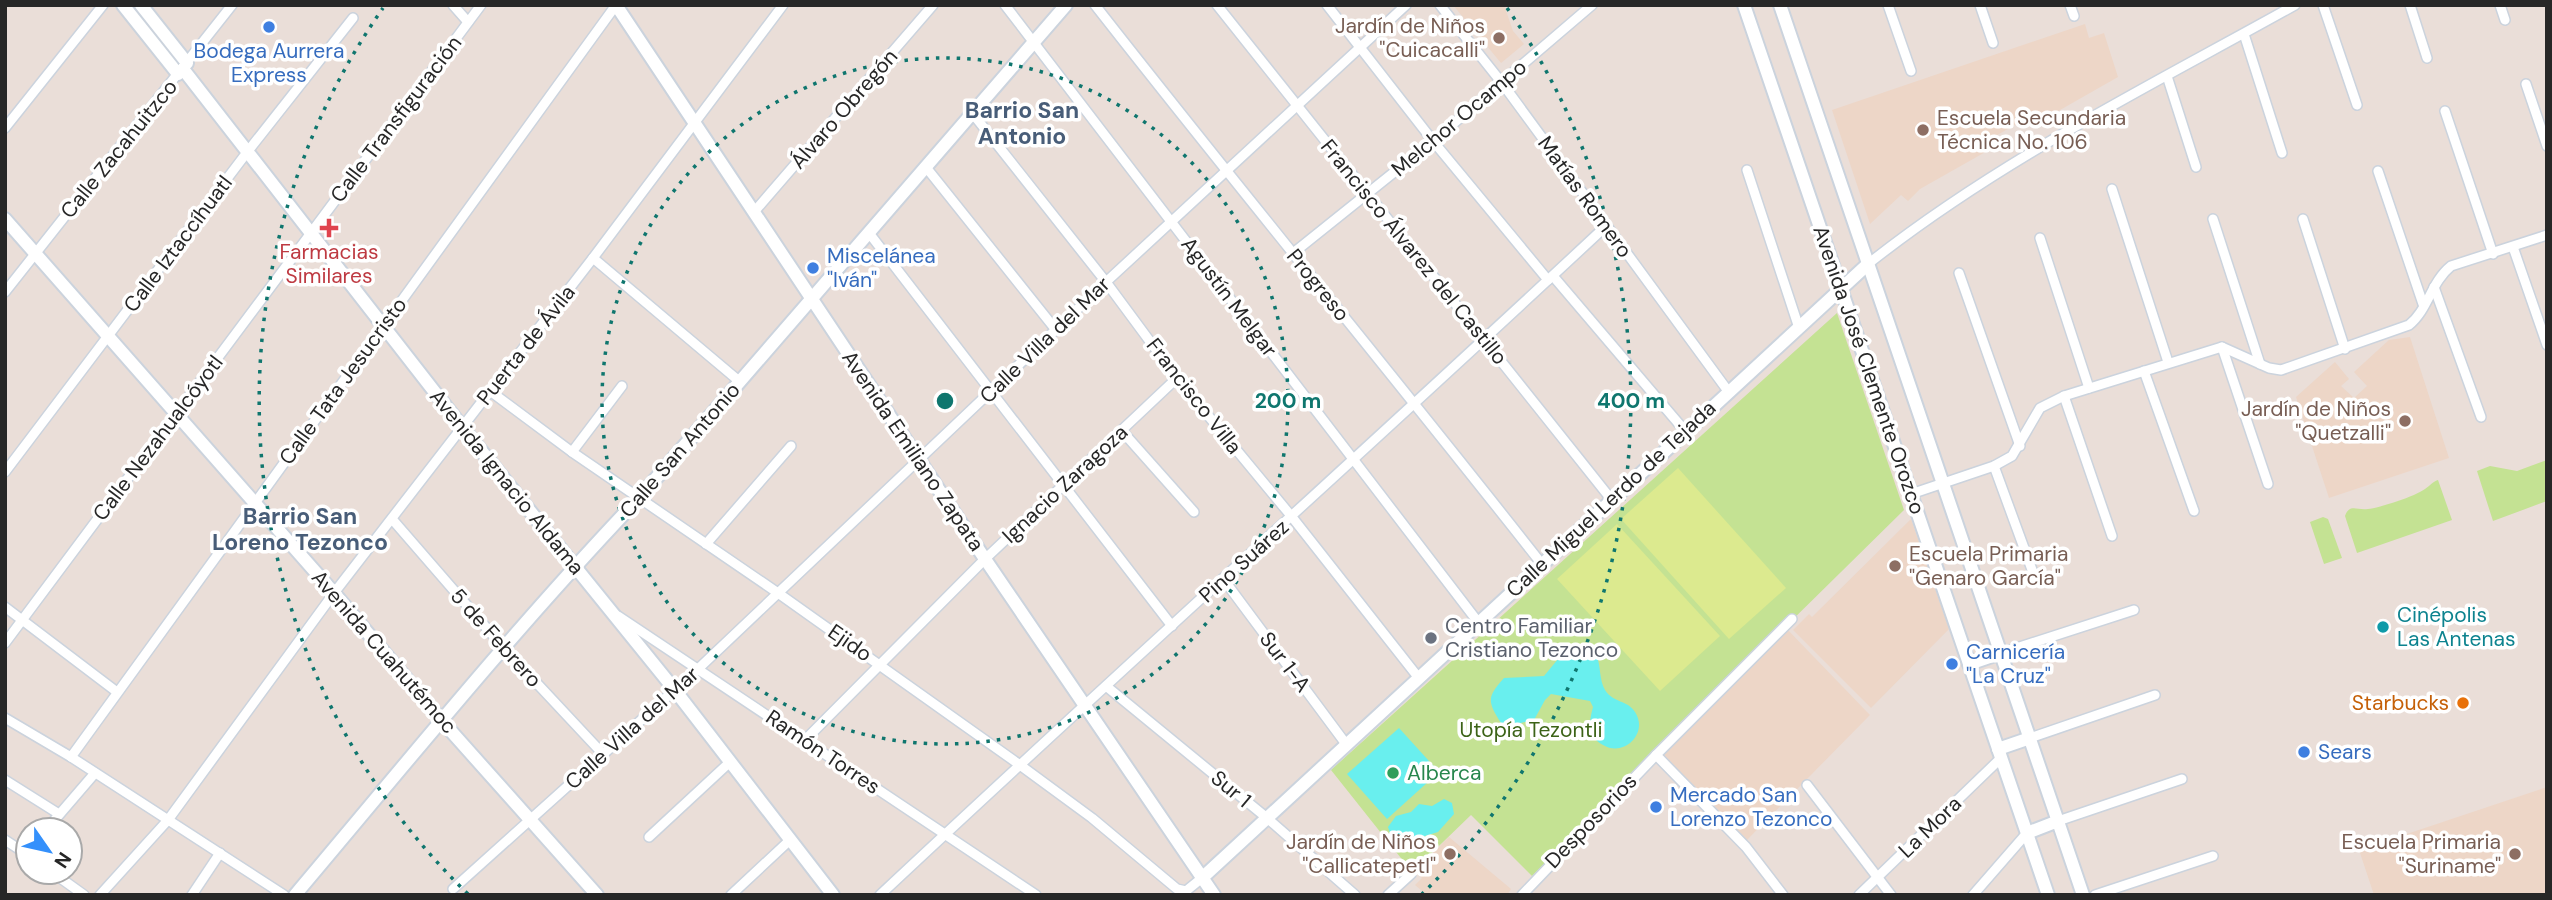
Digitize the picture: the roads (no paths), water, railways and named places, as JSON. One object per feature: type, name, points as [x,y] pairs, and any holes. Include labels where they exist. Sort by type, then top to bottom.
[{"type":"street","points":[[5,128],[103,5]]},
{"type":"street","name":"Avenida Ignacio Aldama","points":[[122,5],[183,69]]},
{"type":"street","name":"Avenida Ignacio Aldama","points":[[141,5],[183,69],[382,326],[674,689],[833,895]]},
{"type":"street","name":"Calle Zacahuitzco","points":[[5,292],[232,5]]},
{"type":"street","points":[[453,5],[468,22]]},
{"type":"street","name":"Calle Transfiguración","points":[[312,233],[481,5]]},
{"type":"street","name":"Avenida Emiliano Zapata","points":[[616,5],[985,559],[1214,895]]},
{"type":"street","name":"Calle Tata Jesucristo","points":[[71,757],[616,5]]},
{"type":"street","name":"Puerta de Ávila","points":[[100,895],[168,820],[334,593],[593,258],[783,5]]},
{"type":"street","name":"Álvaro Obregón","points":[[754,212],[933,5]]},
{"type":"street","name":"Agustín Melgar","points":[[1005,5],[1478,622]]},
{"type":"street","name":"Calle San Antonio","points":[[295,895],[503,647],[574,566],[639,498],[1066,5]]},
{"type":"street","name":"Progreso","points":[[1095,5],[1541,563]]},
{"type":"street","name":"Francisco Álvarez del Castillo","points":[[1217,5],[1611,499]]},
{"type":"street","points":[[1327,5],[1433,141],[1685,431]]},
{"type":"street","name":"Calle Villa del Mar","points":[[453,889],[698,669],[918,458],[1406,5]]},
{"type":"street","name":"Matías Romero","points":[[1440,5],[1502,83],[1728,391]]},
{"type":"street","name":"Melchor Ocampo","points":[[1292,254],[1433,141],[1592,5]]},
{"type":"street","name":"Avenida José Clemente Orozco","points":[[1744,5],[2048,895]]},
{"type":"street","name":"Avenida José Clemente Orozco","points":[[1780,5],[2083,895]]},
{"type":"street","points":[[1888,5],[1911,71]]},
{"type":"street","points":[[1980,5],[1993,43]]},
{"type":"street","points":[[2070,5],[2074,16]]},
{"type":"street","points":[[1868,264],[1904,235],[1975,186],[2295,5]]},
{"type":"street","points":[[2323,5],[2357,106]]},
{"type":"street","points":[[2410,5],[2427,58]]},
{"type":"street","points":[[2500,5],[2505,20]]},
{"type":"street","name":"Calle Iztaccíhuatl","points":[[5,472],[248,151],[353,18]]},
{"type":"street","points":[[2244,34],[2282,153]]},
{"type":"street","points":[[2167,76],[2196,167]]},
{"type":"street","points":[[2526,85],[2547,146]]},
{"type":"street","points":[[2445,111],[2493,254]]},
{"type":"street","name":"Francisco Villa","points":[[974,114],[1106,282],[1177,378],[1292,517],[1418,677]]},
{"type":"street","points":[[925,166],[1056,330]]},
{"type":"street","points":[[1747,170],[1800,328]]},
{"type":"street","points":[[2378,171],[2423,304]]},
{"type":"street","points":[[2112,190],[2168,362]]},
{"type":"street","name":"Avenida Cuahutémoc","points":[[5,219],[597,895]]},
{"type":"street","points":[[2213,219],[2260,364]]},
{"type":"street","points":[[2303,219],[2344,349]]},
{"type":"street","name":"Pino Suárez","points":[[880,895],[1606,226]]},
{"type":"street","name":"Calle Nezahualcóyotl","points":[[5,643],[312,233]]},
{"type":"street","points":[[869,233],[1172,626]]},
{"type":"street","points":[[1911,494],[1994,466],[2012,456],[2040,408],[2064,396],[2222,346],[2260,364],[2281,370],[2344,349],[2409,325],[2417,319],[2440,275],[2451,266],[2547,235]]},
{"type":"street","points":[[2040,238],[2089,388]]},
{"type":"street","points":[[2513,247],[2547,345]]},
{"type":"street","points":[[593,258],[739,382]]},
{"type":"street","name":"Calle Miguel Lerdo de Tejada","points":[[1202,878],[1868,264]]},
{"type":"street","points":[[1959,273],[2020,446]]},
{"type":"street","points":[[2434,287],[2481,417]]},
{"type":"street","points":[[2222,346],[2268,484]]},
{"type":"street","points":[[2144,371],[2194,511]]},
{"type":"street","name":"Ignacio Zaragoza","points":[[805,740],[985,559],[1177,378]]},
{"type":"street","points":[[572,452],[622,386]]},
{"type":"street","name":"Ejido","points":[[490,391],[572,452],[880,664],[1020,765],[1092,818],[1177,889],[1186,891],[1202,878]]},
{"type":"street","points":[[2064,396],[2112,536]]},
{"type":"street","points":[[1122,431],[1194,512]]},
{"type":"street","points":[[706,544],[791,446]]},
{"type":"street","points":[[1994,466],[2035,578]]},
{"type":"street","name":"5 de Febrero","points":[[392,519],[503,647],[603,754]]},
{"type":"street","name":"Sur 1-A","points":[[1224,580],[1346,744]]},
{"type":"street","points":[[5,607],[117,691]]},
{"type":"street","name":"Ramón Torres","points":[[610,610],[1036,895]]},
{"type":"street","points":[[1969,664],[2134,610]]},
{"type":"street","name":"Desposorios","points":[[1527,893],[1659,752],[1792,619]]},
{"type":"street","name":"Sur 1","points":[[1106,686],[1267,818],[1355,895]]},
{"type":"street","points":[[2000,753],[2030,738],[2155,695]]},
{"type":"street","points":[[5,718],[71,757],[284,895]]},
{"type":"street","points":[[1659,752],[1746,847],[1783,895]]},
{"type":"street","name":"La Mora","points":[[1859,895],[2000,753]]},
{"type":"street","points":[[649,837],[730,762]]},
{"type":"street","points":[[5,780],[59,814],[95,773]]},
{"type":"street","points":[[1973,895],[2027,833],[2182,779]]},
{"type":"street","points":[[1807,785],[1891,895]]},
{"type":"street","points":[[731,895],[790,839]]},
{"type":"street","points":[[192,895],[219,853]]},
{"type":"street","points":[[2095,895],[2213,856]]},
{"type":"street","points":[[1388,895],[1411,874]]},
{"type":"water","points":[[1568,647],[1579,647],[1596,654],[1605,690],[1635,712],[1639,728],[1637,735],[1626,746],[1611,748],[1594,738],[1590,728],[1593,707],[1590,701],[1551,694],[1534,720],[1516,724],[1501,723],[1496,716],[1491,699],[1494,690],[1504,678],[1544,676]]},
{"type":"water","name":"Alberca","points":[[1399,728],[1439,772],[1387,819],[1347,774]]},
{"type":"water","points":[[1444,799],[1452,803],[1454,814],[1438,832],[1425,836],[1414,845],[1398,844],[1391,836],[1388,827],[1396,816],[1411,812],[1419,804],[1432,806]]},
{"type":"place","name":"Bodega Aurrera Express","points":[[269,27]]},
{"type":"place","name":"Jardín de Niños \"Cuicacalli\"","points":[[1499,38]]},
{"type":"place","name":"Escuela Secundaria Técnica No. 106","points":[[1923,130]]},
{"type":"place","name":"Farmacias Similares","points":[[329,228]]},
{"type":"place","name":"Miscelánea \"Iván\"","points":[[813,268]]},
{"type":"place","name":"Jardín de Niños \"Quetzalli\"","points":[[2405,421]]},
{"type":"place","name":"Escuela Primaria \"Genaro García\"","points":[[1895,566]]},
{"type":"place","name":"Cinépolis Las Antenas","points":[[2383,627]]},
{"type":"place","name":"Centro Familiar Cristiano Tezonco","points":[[1431,638]]},
{"type":"place","name":"Carnicería \"La Cruz\"","points":[[1952,664]]},
{"type":"place","name":"Starbucks","points":[[2463,703]]},
{"type":"place","name":"Sears","points":[[2304,752]]},
{"type":"place","name":"Alberca","points":[[1393,773]]},
{"type":"place","name":"Mercado San Lorenzo Tezonco","points":[[1656,807]]},
{"type":"place","name":"Jardín de Niños \"Callicatepetl\"","points":[[1450,854]]},
{"type":"place","name":"Escuela Primaria \"Suriname\"","points":[[2515,854]]},
{"type":"district","name":"Barrio San Antonio","points":[[1022,123]]},
{"type":"district","name":"Barrio San Loreno Tezonco","points":[[300,529]]},
{"type":"park label","name":"Utopía Tezontli","points":[[1531,730]]}]
